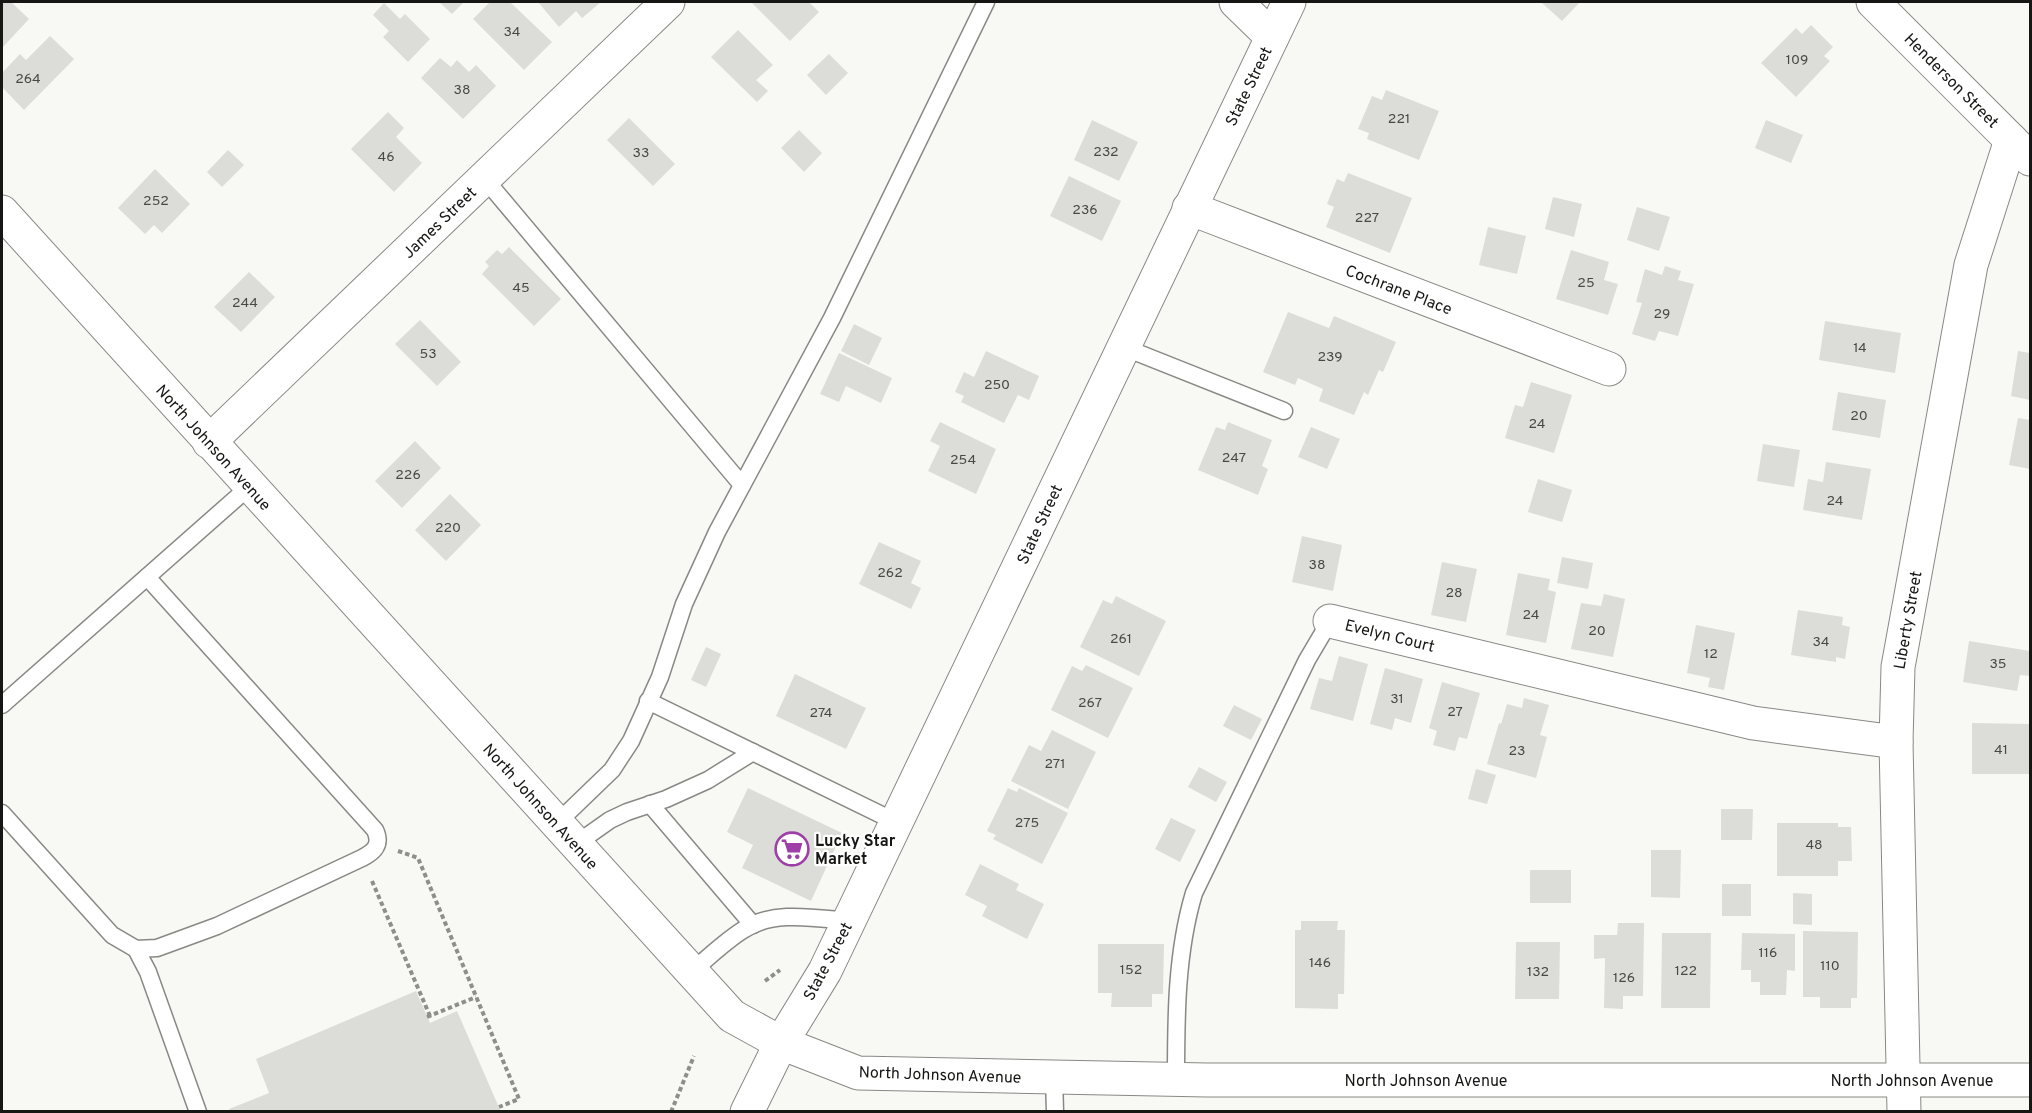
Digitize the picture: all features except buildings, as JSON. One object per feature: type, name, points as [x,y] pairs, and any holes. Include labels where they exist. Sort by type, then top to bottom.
[{"type":"street","name":"James Street","points":[[209,442],[668,2]]},
{"type":"street","points":[[1236,2],[1272,36]]},
{"type":"street","name":"State Street","points":[[747,1112],[781,1043],[825,971],[1289,2]]},
{"type":"street","name":"Henderson Street","points":[[1873,2],[2021,150]]},
{"type":"street","name":"Liberty Street","points":[[1904,1112],[1896,742],[1898,667],[1971,265],[2021,150]]},
{"type":"street","name":"Cochrane Place","points":[[1189,208],[1609,369]]},
{"type":"street","name":"North Johnson Avenue","points":[[2,212],[732,1016],[781,1043],[858,1073],[1176,1080],[2031,1080]]},
{"type":"street","name":"Evelyn Court","points":[[1330,621],[1753,723],[1896,742]]},
{"type":"lane","points":[[566,834],[631,741],[660,677],[684,604],[717,532],[832,318],[986,2]]},
{"type":"lane","points":[[484,178],[742,485]]},
{"type":"lane","points":[[1123,347],[1284,411]]},
{"type":"lane","points":[[2,705],[249,486]]},
{"type":"lane","points":[[2,813],[112,935],[136,949],[157,948],[217,926],[373,853],[378,843],[375,830],[147,577]]},
{"type":"lane","name":"Evelyn Court","points":[[1176,1080],[1176,1025],[1182,954],[1188,912],[1194,893],[1302,671],[1330,621]]},
{"type":"lane","points":[[648,701],[896,822]]},
{"type":"lane","points":[[566,834],[666,799],[708,780],[753,752]]},
{"type":"lane","points":[[650,804],[753,925]]},
{"type":"lane","points":[[691,972],[743,930],[753,925],[771,920],[806,917],[848,921]]},
{"type":"lane","points":[[136,949],[147,972],[198,1112]]},
{"type":"lane","points":[[1054,1078],[1055,1112]]},
{"type":"path","points":[[418,858],[519,1099],[499,1107]]},
{"type":"path","points":[[371,879],[429,1017],[476,997]]},
{"type":"path","points":[[765,981],[780,970]]},
{"type":"path","points":[[671,1112],[694,1056]]},
{"type":"place","name":"Lucky Star Market","points":[[792,849]]}]
